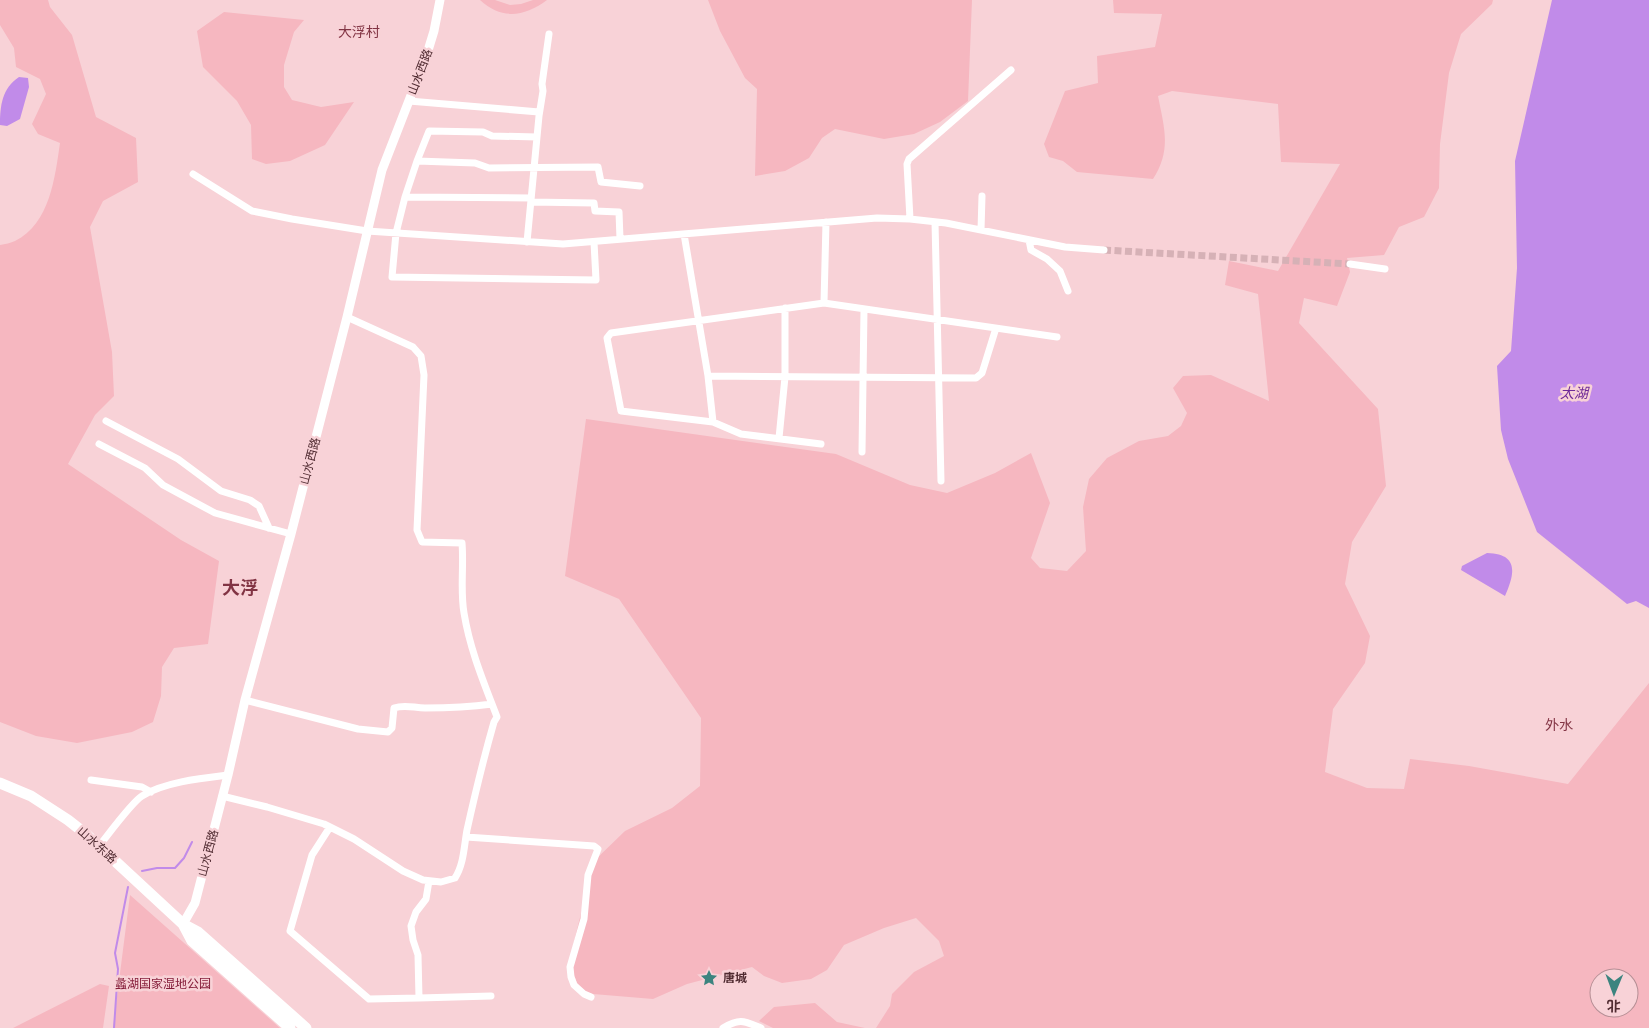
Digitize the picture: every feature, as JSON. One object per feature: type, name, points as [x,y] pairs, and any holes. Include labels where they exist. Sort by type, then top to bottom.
[{"type":"highway","name":"山水东路","points":[[0,783],[31,796],[68,820],[99,846],[183,924],[198,932],[306,1028]]},
{"type":"highway","name":"山水东路","points":[[183,924],[192,941],[290,1028]]},
{"type":"street","name":"山水西路","points":[[183,924],[195,903],[245,700],[291,534],[347,317],[382,170],[426,57],[434,31],[440,0]]},
{"type":"street","points":[[527,242],[539,112],[549,34]]},
{"type":"street","points":[[910,219],[907,164],[909,159],[1010,70]]},
{"type":"street","points":[[409,101],[539,112]]},
{"type":"street","points":[[537,137],[492,136],[483,132],[429,132],[405,197],[396,233],[392,277],[596,280],[594,242]]},
{"type":"street","points":[[417,161],[475,163],[489,168],[598,167],[601,182],[640,186]]},
{"type":"street","points":[[193,174],[252,211],[367,231],[563,244],[877,218],[935,222],[1065,247],[1104,250]]},
{"type":"street","points":[[982,196],[982,230]]},
{"type":"street","points":[[405,197],[531,200],[594,204],[595,211],[619,212],[620,240]]},
{"type":"street","points":[[824,302],[826,222]]},
{"type":"street","points":[[935,222],[941,481]]},
{"type":"street","points":[[684,234],[708,376],[713,422]]},
{"type":"street","points":[[1029,240],[1031,250],[1047,259],[1060,271],[1068,291]]},
{"type":"street","points":[[1350,264],[1385,269]]},
{"type":"street","points":[[821,444],[741,434],[713,422],[620,410],[608,338],[611,333],[824,302],[1057,337]]},
{"type":"street","points":[[779,438],[785,377],[785,308]]},
{"type":"street","points":[[862,452],[864,308]]},
{"type":"street","points":[[222,796],[267,807],[330,827],[354,839],[403,871],[422,880],[441,882],[456,878],[460,870],[484,755],[497,717],[474,658],[464,613],[462,543],[422,542],[417,530],[424,375],[421,356],[413,347],[347,317]]},
{"type":"street","points":[[708,376],[976,378],[982,372],[996,328]]},
{"type":"street","points":[[106,421],[178,459],[221,491],[250,500],[259,506],[270,528]]},
{"type":"street","points":[[100,444],[144,468],[163,486],[215,514],[291,534]]},
{"type":"street","points":[[245,700],[358,729],[388,732],[392,728],[394,708],[401,705],[420,708],[448,708],[492,704]]},
{"type":"street","points":[[99,846],[140,796],[196,779],[228,775]]},
{"type":"street","points":[[91,780],[142,787],[151,792]]},
{"type":"street","points":[[330,827],[312,855],[290,931],[369,1000],[491,996]]},
{"type":"street","points":[[466,837],[594,846],[598,849],[588,875],[584,919],[570,967],[574,985],[584,994],[591,997]]},
{"type":"street","points":[[419,998],[418,955],[411,926],[416,912],[426,898],[429,881]]},
{"type":"street","points":[[723,1028],[732,1022],[743,1021],[761,1028]]},
{"type":"green space","points":[[0,0],[48,0],[50,7],[72,35],[96,117],[136,138],[138,182],[103,201],[90,227],[112,352],[114,396],[95,415],[68,464],[181,540],[219,561],[208,644],[174,648],[162,667],[161,696],[153,722],[132,732],[77,743],[36,736],[0,722],[0,245],[13,242],[27,233],[36,223],[49,198],[60,143],[38,134],[32,124],[46,94],[40,79],[16,67],[14,48],[0,25]]},
{"type":"green space","points":[[480,0],[495,0],[510,5],[533,0],[547,0],[530,10],[513,14],[497,11]]},
{"type":"green space","points":[[708,0],[972,0],[968,101],[940,122],[914,134],[884,139],[835,129],[822,138],[809,158],[785,171],[755,176],[757,89],[745,78],[720,31]]},
{"type":"green space","points":[[1113,0],[1493,0],[1492,4],[1461,34],[1449,73],[1440,144],[1439,188],[1424,217],[1399,227],[1384,255],[1347,258],[1350,272],[1337,306],[1304,298],[1299,323],[1378,409],[1386,486],[1352,542],[1345,584],[1370,636],[1365,663],[1333,709],[1325,772],[1367,788],[1404,789],[1410,759],[1469,766],[1568,784],[1649,683],[1649,1028],[876,1028],[890,1006],[892,994],[914,972],[944,956],[939,941],[916,918],[884,928],[844,945],[827,970],[811,979],[782,983],[764,976],[752,967],[687,984],[653,999],[581,993],[569,962],[594,861],[625,831],[672,808],[700,786],[701,718],[619,599],[565,576],[586,419],[836,454],[910,485],[947,493],[995,473],[1031,453],[1050,503],[1031,558],[1040,568],[1067,571],[1086,551],[1083,507],[1089,479],[1107,458],[1139,441],[1168,436],[1181,426],[1187,413],[1173,388],[1183,376],[1211,375],[1269,401],[1258,294],[1225,285],[1229,261],[1278,271],[1340,164],[1281,162],[1278,104],[1172,91],[1158,96],[1164,128],[1165,148],[1163,158],[1153,179],[1077,172],[1063,161],[1049,157],[1044,144],[1065,91],[1098,83],[1097,56],[1155,47],[1162,14],[1114,13]]},
{"type":"green space","points":[[224,12],[304,20],[294,32],[284,65],[284,87],[292,100],[321,107],[354,102],[325,145],[290,161],[266,164],[252,159],[251,125],[237,101],[203,67],[197,31]]},
{"type":"green space","name":"蠡湖国家湿地公园","points":[[130,895],[280,1028],[113,1028]]},
{"type":"green space","name":"蠡湖国家湿地公园","points":[[100,984],[109,986],[103,1028],[13,1028]]},
{"type":"green space","points":[[815,1003],[837,1022],[865,1028],[773,1028],[759,1021],[774,1007]]},
{"type":"water","name":"太湖","points":[[1552,0],[1649,0],[1649,608],[1636,601],[1627,604],[1537,532],[1508,459],[1501,430],[1497,366],[1511,351],[1517,268],[1515,161]]},
{"type":"water","points":[[19,77],[28,78],[29,87],[20,119],[7,126],[0,125],[3,98],[9,86]]},
{"type":"water","points":[[1487,553],[1505,557],[1512,566],[1511,580],[1505,596],[1461,570],[1462,566]]},
{"type":"waterway","points":[[142,871],[157,868],[175,868],[184,858],[192,842]]},
{"type":"waterway","points":[[114,1028],[118,969],[115,953],[128,887]]},
{"type":"tunnel","points":[[1104,250],[1350,264]]},
{"type":"place","name":"唐城","points":[[709,978]]},
{"type":"district","name":"大浮村","points":[[359,32]]},
{"type":"district","name":"大浮","points":[[240,588]]},
{"type":"district","name":"外水","points":[[1559,725]]}]
